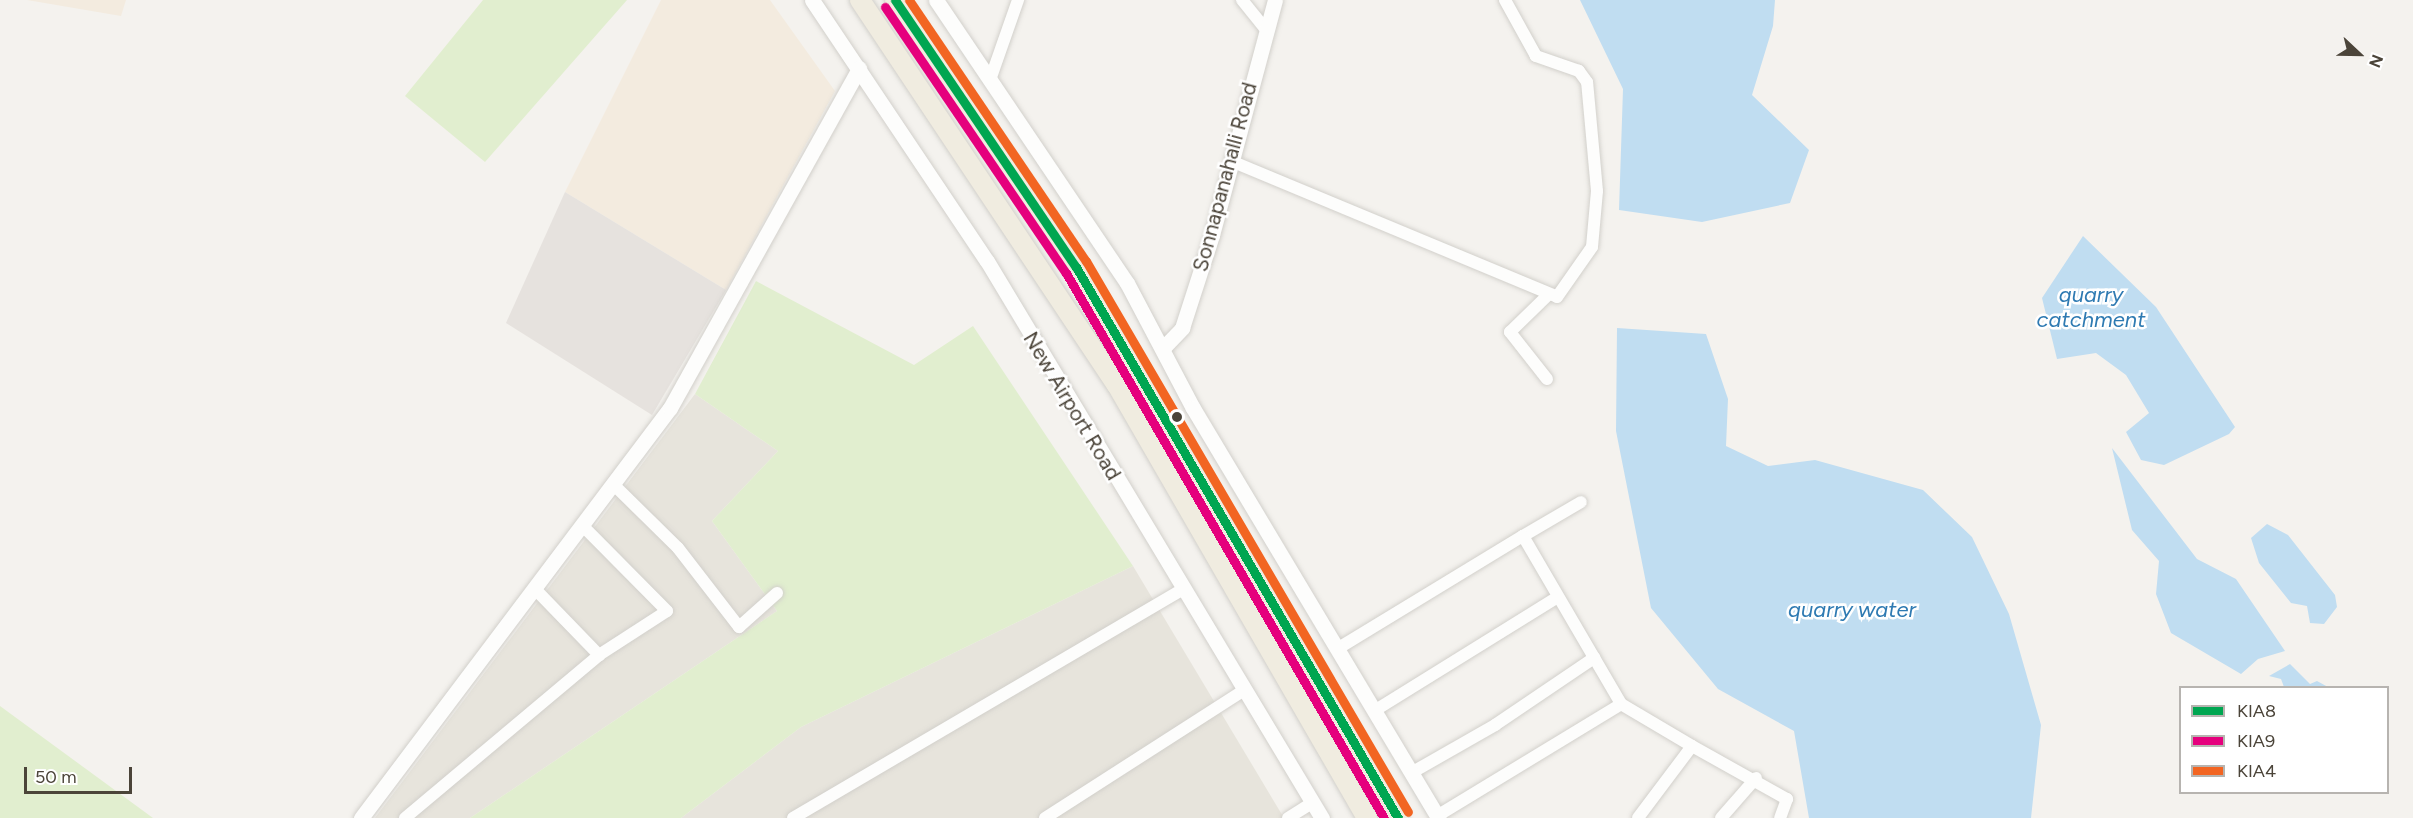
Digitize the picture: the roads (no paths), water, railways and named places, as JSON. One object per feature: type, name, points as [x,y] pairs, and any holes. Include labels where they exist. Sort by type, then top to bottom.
[{"type":"highway","points":[[860,0],[1117,385],[1368,818]]},
{"type":"highway","points":[[895,0],[1076,267],[1398,818]]},
{"type":"street","name":"New Airport Road","points":[[812,0],[987,261],[1181,590],[1322,818]]},
{"type":"street","points":[[936,0],[1127,283],[1337,649],[1437,817],[1621,704]]},
{"type":"street","points":[[990,80],[1018,0]]},
{"type":"street","points":[[1242,0],[1266,30]]},
{"type":"street","name":"Sonnapanahalli Road","points":[[1163,348],[1182,328],[1275,0]]},
{"type":"street","points":[[1231,161],[1557,297],[1592,247],[1595,132],[1587,82],[1579,71],[1536,56],[1505,0]]},
{"type":"street","points":[[361,818],[615,486],[670,408],[859,68]]},
{"type":"street","points":[[1547,379],[1510,332],[1548,295]]},
{"type":"street","points":[[615,486],[678,548],[739,627],[777,593]]},
{"type":"street","points":[[1337,649],[1581,502]]},
{"type":"street","points":[[405,818],[599,655],[668,610],[583,526]]},
{"type":"street","points":[[1523,536],[1621,704],[1692,746],[1756,778],[1787,799],[1780,818]]},
{"type":"street","points":[[536,590],[599,655]]},
{"type":"street","points":[[793,818],[1181,590]]},
{"type":"street","points":[[1374,711],[1558,597]]},
{"type":"street","points":[[1411,773],[1495,725],[1594,657]]},
{"type":"street","points":[[1045,818],[1243,691]]},
{"type":"street","points":[[1638,818],[1692,746]]},
{"type":"street","points":[[1721,818],[1756,778]]},
{"type":"street","points":[[1288,818],[1312,803]]},
{"type":"water","points":[[1580,0],[1775,0],[1773,26],[1752,95],[1809,150],[1790,203],[1702,222],[1619,210],[1623,89]]},
{"type":"water","name":"quarry catchment","points":[[2083,236],[2156,307],[2235,427],[2229,434],[2164,465],[2141,460],[2126,432],[2149,413],[2126,375],[2096,353],[2057,359],[2042,298]]},
{"type":"water","name":"quarry water","points":[[1617,328],[1706,334],[1728,399],[1726,446],[1768,466],[1815,460],[1923,490],[1972,537],[2009,614],[2041,725],[2031,818],[1809,818],[1794,731],[1718,689],[1651,608],[1616,431]]},
{"type":"water","points":[[2112,448],[2197,559],[2236,579],[2285,651],[2258,659],[2241,674],[2171,633],[2156,594],[2159,561],[2132,530]]},
{"type":"water","points":[[2267,524],[2288,535],[2335,595],[2337,607],[2324,624],[2310,623],[2307,606],[2291,603],[2259,563],[2251,538]]},
{"type":"water","points":[[2290,664],[2310,684],[2317,681],[2326,686],[2284,686],[2281,679],[2269,676]]}]
